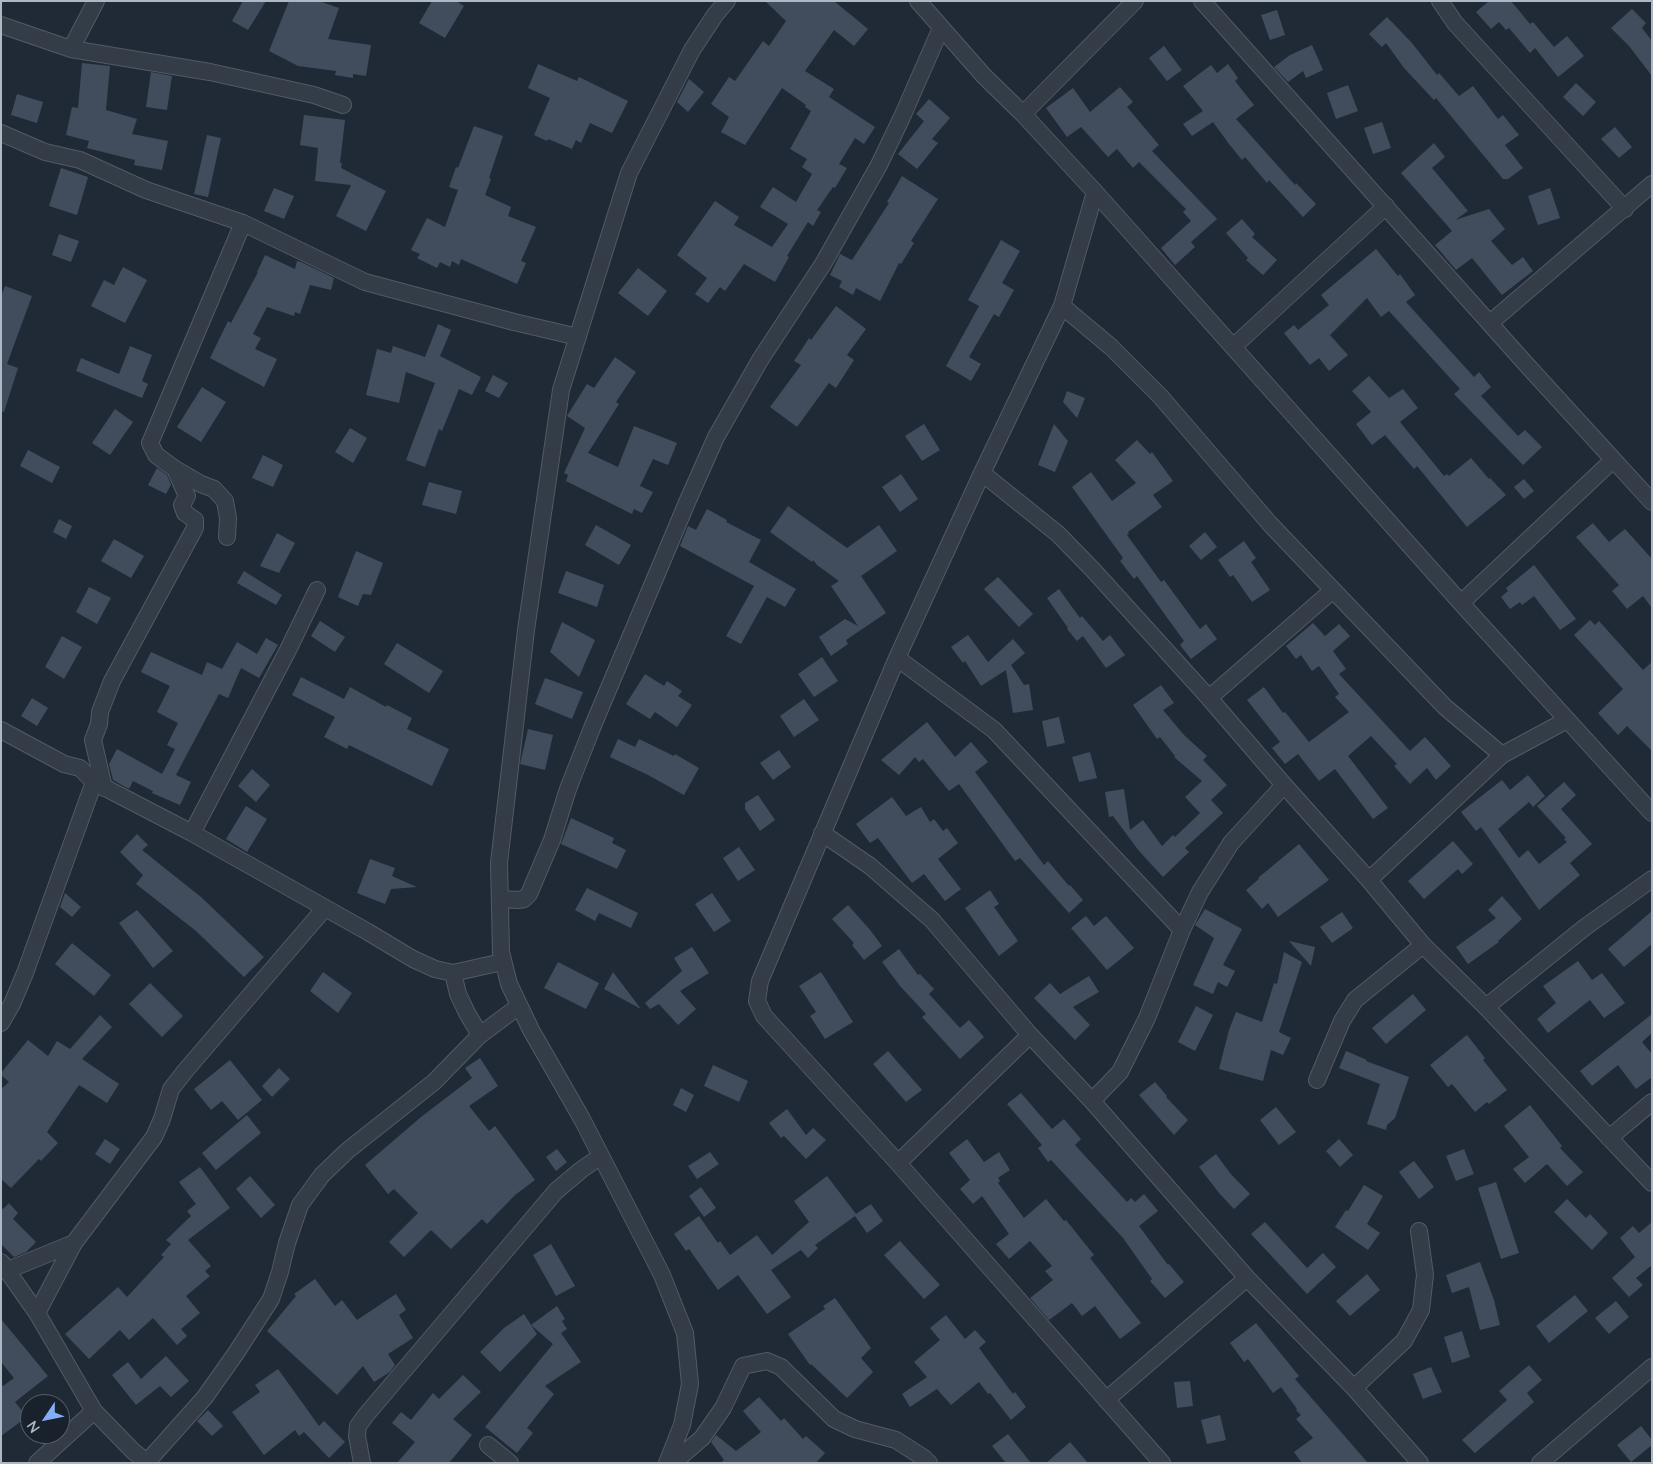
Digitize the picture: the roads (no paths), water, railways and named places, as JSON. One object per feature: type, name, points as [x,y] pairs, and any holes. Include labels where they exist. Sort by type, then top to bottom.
[{"type":"street","points":[[71,49],[96,1]]},
{"type":"street","points":[[667,1463],[682,1426],[690,1384],[685,1333],[662,1275],[509,984],[502,962],[499,863],[526,630],[561,390],[630,174],[692,50],[715,15],[727,1]]},
{"type":"street","points":[[918,1],[984,76],[1023,114],[1095,192],[1461,603],[1652,813]]},
{"type":"street","points":[[1023,114],[1135,1]]},
{"type":"street","points":[[1202,1],[1652,502]]},
{"type":"street","points":[[1440,1],[1456,23],[1625,209]]},
{"type":"street","points":[[1,25],[71,49],[210,72],[314,96],[343,105]]},
{"type":"street","points":[[500,899],[524,899],[529,894],[552,840],[568,789],[592,728],[716,437],[760,360],[823,264],[879,165],[941,28]]},
{"type":"street","points":[[1,133],[44,152],[80,160],[146,190],[243,223],[365,282],[578,337]]},
{"type":"street","points":[[1490,323],[1652,184]]},
{"type":"street","points":[[1095,192],[1062,306],[982,473],[897,658],[760,982],[757,1001],[764,1016],[898,1163],[1162,1463]]},
{"type":"street","points":[[1233,347],[1386,206]]},
{"type":"street","points":[[227,537],[228,518],[225,501],[214,489],[175,469],[156,455],[150,443],[243,223]]},
{"type":"street","points":[[1062,306],[1111,347],[1160,396],[1270,524],[1445,707],[1502,755]]},
{"type":"street","points":[[1461,603],[1613,460]]},
{"type":"street","points":[[1,1023],[12,1004],[25,973],[99,785],[93,740],[99,724],[100,712],[112,681],[195,528],[195,520],[185,513],[182,505],[187,496],[175,469]]},
{"type":"street","points":[[982,473],[1058,534],[1100,578],[1209,698],[1369,880],[1422,945],[1486,1007],[1652,1183]]},
{"type":"street","points":[[192,833],[288,650],[317,590]]},
{"type":"street","points":[[1209,698],[1333,590]]},
{"type":"street","points":[[897,658],[994,730],[1182,930]]},
{"type":"street","points":[[1369,880],[1502,755],[1567,720]]},
{"type":"street","points":[[1,730],[64,764],[80,768],[99,785],[192,833],[413,959],[435,969],[453,973],[502,962]]},
{"type":"street","points":[[1092,1101],[1120,1072],[1147,1018],[1182,930],[1200,892],[1231,843],[1284,785]]},
{"type":"street","points":[[822,833],[870,866],[932,920],[1030,1035],[1092,1101],[1247,1278],[1354,1388],[1420,1463]]},
{"type":"street","points":[[1486,1007],[1584,928],[1652,879]]},
{"type":"street","points":[[37,1313],[74,1243],[154,1137],[162,1119],[171,1089],[325,908]]},
{"type":"street","points":[[1317,1080],[1342,1021],[1355,1000],[1422,945]]},
{"type":"street","points":[[453,973],[458,994],[466,1013],[480,1034]]},
{"type":"street","points":[[74,1243],[3,1268],[37,1313],[94,1411],[133,1451],[148,1462],[205,1397],[262,1313],[271,1298],[300,1205],[322,1175],[347,1151],[434,1082],[480,1034],[519,1006]]},
{"type":"street","points":[[898,1163],[1030,1035]]},
{"type":"street","points":[[1609,1138],[1652,1102]]},
{"type":"street","points":[[362,1463],[357,1436],[358,1426],[366,1415],[556,1191],[601,1156]]},
{"type":"street","points":[[1354,1388],[1404,1341],[1421,1310],[1425,1275],[1419,1231]]},
{"type":"street","points":[[1106,1400],[1247,1278]]},
{"type":"street","points":[[673,1463],[702,1438],[723,1408],[743,1366],[766,1361],[781,1367],[834,1419],[855,1429],[896,1440],[929,1463]]},
{"type":"street","points":[[1540,1463],[1651,1370]]},
{"type":"street","points":[[37,1463],[94,1411]]},
{"type":"street","points":[[488,1445],[510,1463]]}]
